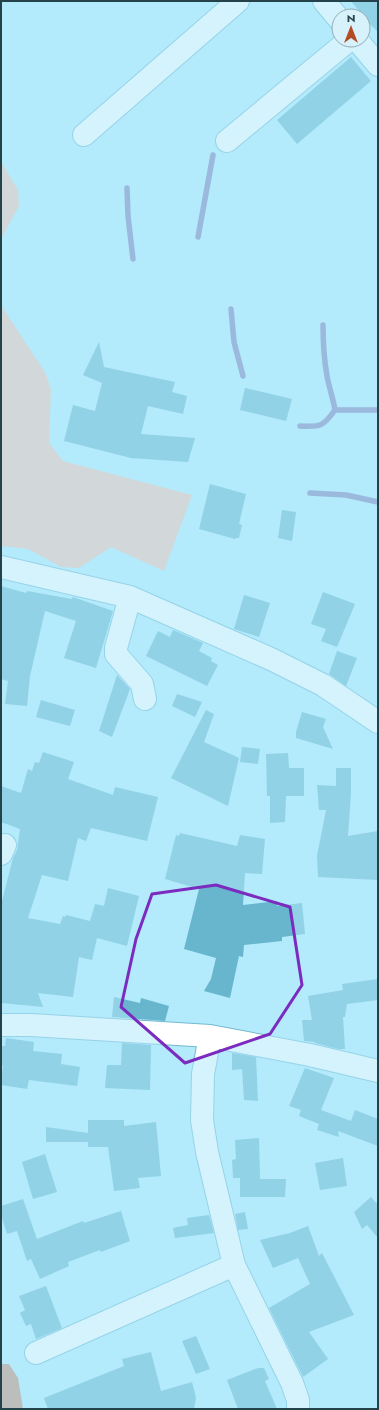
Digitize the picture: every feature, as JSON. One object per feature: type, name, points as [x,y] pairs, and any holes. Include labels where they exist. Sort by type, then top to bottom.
[{"type":"street","points":[[84,135],[238,1]]},
{"type":"street","points":[[324,1],[331,9]]},
{"type":"street","points":[[227,141],[339,48]]},
{"type":"street","points":[[364,48],[378,65]]},
{"type":"street","points":[[1,568],[130,597],[271,659],[323,685],[378,722]]},
{"type":"street","points":[[130,597],[116,648],[116,654],[142,684],[145,699]]},
{"type":"street","points":[[1,1025],[31,1025],[210,1036],[310,1055],[378,1072]]},
{"type":"street","points":[[210,1036],[203,1074],[202,1120],[207,1152],[234,1265],[292,1383],[298,1400],[298,1409]]},
{"type":"street","points":[[36,1353],[234,1265]]},
{"type":"highlighted area","points":[[216,885],[290,907],[302,985],[270,1034],[185,1063],[121,1007],[136,939],[152,894]]},
{"type":"shaded area","points":[[1,162],[18,190],[19,206],[1,239]]},
{"type":"shaded area","points":[[1,305],[46,374],[51,390],[49,443],[63,461],[192,495],[164,571],[111,547],[79,568],[61,567],[28,549],[1,546]]},
{"type":"shaded area","points":[[1,1364],[9,1364],[18,1378],[23,1409],[1,1409]]},
{"type":"building","points":[[351,1],[378,1],[378,32],[371,25],[371,8],[357,8]]},
{"type":"building","points":[[351,57],[371,81],[297,144],[277,120]]},
{"type":"building","points":[[99,342],[104,367],[175,382],[172,392],[187,396],[183,414],[148,406],[141,434],[195,438],[188,462],[131,458],[64,441],[73,405],[95,411],[102,383],[83,375]]},
{"type":"building","points":[[245,388],[292,399],[286,421],[240,410]]},
{"type":"building","points":[[210,484],[246,494],[239,524],[242,525],[239,538],[235,539],[199,529]]},
{"type":"building","points":[[282,510],[296,512],[292,541],[278,538]]},
{"type":"building","points":[[1,586],[26,593],[27,591],[72,599],[73,597],[113,611],[96,668],[64,658],[76,621],[45,611],[30,676],[27,706],[5,704],[8,681],[1,679]]},
{"type":"building","points":[[323,592],[355,604],[337,647],[321,641],[326,629],[311,624]]},
{"type":"building","points":[[244,595],[270,603],[259,637],[234,629]]},
{"type":"building","points":[[173,630],[203,643],[199,651],[212,658],[211,661],[218,665],[207,686],[146,656],[158,631],[170,637]]},
{"type":"building","points":[[337,651],[357,658],[346,686],[329,674]]},
{"type":"building","points":[[117,675],[130,689],[112,737],[99,731]]},
{"type":"building","points":[[177,694],[202,702],[195,717],[172,706]]},
{"type":"building","points":[[41,700],[75,710],[70,726],[36,717]]},
{"type":"building","points":[[206,710],[214,714],[204,742],[239,758],[228,806],[171,778]]},
{"type":"building","points":[[302,712],[326,719],[323,727],[333,749],[296,738],[296,732]]},
{"type":"building","points":[[242,747],[260,749],[258,764],[240,762]]},
{"type":"building","points":[[43,752],[74,762],[68,779],[113,795],[115,787],[158,797],[147,841],[91,828],[86,841],[78,838],[68,881],[42,875],[28,918],[60,924],[63,916],[65,917],[66,915],[90,921],[95,904],[104,906],[108,888],[139,896],[127,946],[97,938],[92,960],[79,957],[73,997],[38,993],[43,1007],[1,1003],[1,905],[13,858],[17,850],[20,829],[1,822],[1,786],[21,793],[28,769],[32,771],[35,762],[39,763]]},
{"type":"building","points":[[288,753],[289,768],[304,768],[304,796],[286,796],[285,822],[270,823],[270,796],[267,796],[266,754]]},
{"type":"building","points":[[336,768],[351,768],[348,836],[378,831],[378,880],[318,877],[317,856],[326,810],[319,810],[317,785],[336,786]]},
{"type":"building","points":[[180,833],[237,846],[240,835],[265,839],[262,874],[245,873],[243,905],[277,901],[277,906],[302,903],[305,934],[282,937],[282,941],[244,945],[243,957],[239,956],[230,998],[204,991],[211,979],[216,958],[184,949],[199,889],[165,879],[176,835],[179,836]]},
{"type":"building","points":[[378,979],[378,1000],[347,1004],[345,1017],[343,1017],[345,1049],[338,1049],[315,1042],[304,1041],[302,1020],[312,1020],[308,996],[343,990],[342,984]]},
{"type":"building","points":[[114,997],[140,1003],[141,998],[169,1006],[165,1021],[112,1017]]},
{"type":"building","points":[[6,1038],[34,1042],[33,1051],[62,1054],[61,1064],[80,1067],[77,1086],[29,1080],[27,1089],[1,1085],[3,1065],[1,1065],[1,1046],[5,1046]]},
{"type":"building","points":[[122,1043],[151,1045],[150,1090],[105,1088],[107,1065],[121,1065]]},
{"type":"building","points":[[232,1053],[256,1057],[258,1101],[244,1100],[242,1069],[232,1070]]},
{"type":"building","points":[[305,1068],[334,1078],[321,1110],[351,1121],[355,1110],[378,1119],[378,1146],[338,1131],[339,1137],[317,1130],[319,1124],[299,1116],[301,1110],[289,1106]]},
{"type":"building","points":[[88,1120],[124,1120],[124,1126],[156,1122],[161,1176],[138,1178],[140,1188],[114,1191],[108,1147],[88,1147],[88,1142],[46,1142],[46,1127],[88,1133]]},
{"type":"building","points":[[259,1138],[260,1179],[286,1179],[285,1197],[240,1197],[240,1178],[233,1178],[232,1160],[236,1159],[235,1140]]},
{"type":"building","points":[[45,1154],[57,1192],[33,1199],[22,1162]]},
{"type":"building","points":[[343,1158],[347,1186],[320,1190],[315,1163]]},
{"type":"building","points":[[371,1197],[378,1205],[378,1238],[367,1225],[362,1229],[354,1212]]},
{"type":"building","points":[[23,1199],[37,1239],[83,1221],[84,1223],[121,1211],[130,1241],[68,1262],[69,1266],[40,1279],[31,1259],[27,1261],[17,1231],[7,1234],[1,1214],[1,1206]]},
{"type":"building","points":[[245,1212],[248,1229],[238,1230],[235,1214]]},
{"type":"building","points":[[209,1215],[214,1233],[175,1238],[173,1228],[188,1225],[187,1218]]},
{"type":"building","points":[[308,1226],[319,1256],[322,1253],[354,1315],[309,1332],[328,1359],[303,1377],[269,1308],[310,1284],[298,1258],[273,1268],[260,1240],[290,1233]]},
{"type":"building","points":[[46,1286],[62,1328],[36,1339],[31,1324],[26,1326],[20,1313],[25,1310],[19,1296]]},
{"type":"building","points":[[196,1336],[210,1369],[196,1374],[182,1341]]},
{"type":"building","points":[[151,1352],[161,1391],[192,1382],[196,1398],[194,1409],[48,1409],[44,1398],[124,1366],[122,1359]]},
{"type":"building","points":[[258,1368],[264,1368],[269,1379],[265,1381],[277,1409],[238,1409],[227,1380]]},
{"type":"waterway","points":[[198,237],[213,155]]},
{"type":"waterway","points":[[127,188],[128,216],[133,259]]},
{"type":"waterway","points":[[231,309],[234,342],[243,376]]},
{"type":"waterway","points":[[300,426],[320,425],[324,423],[335,410],[326,370],[323,325]]},
{"type":"waterway","points":[[335,410],[378,410]]},
{"type":"waterway","points":[[310,493],[346,495],[378,502]]}]
